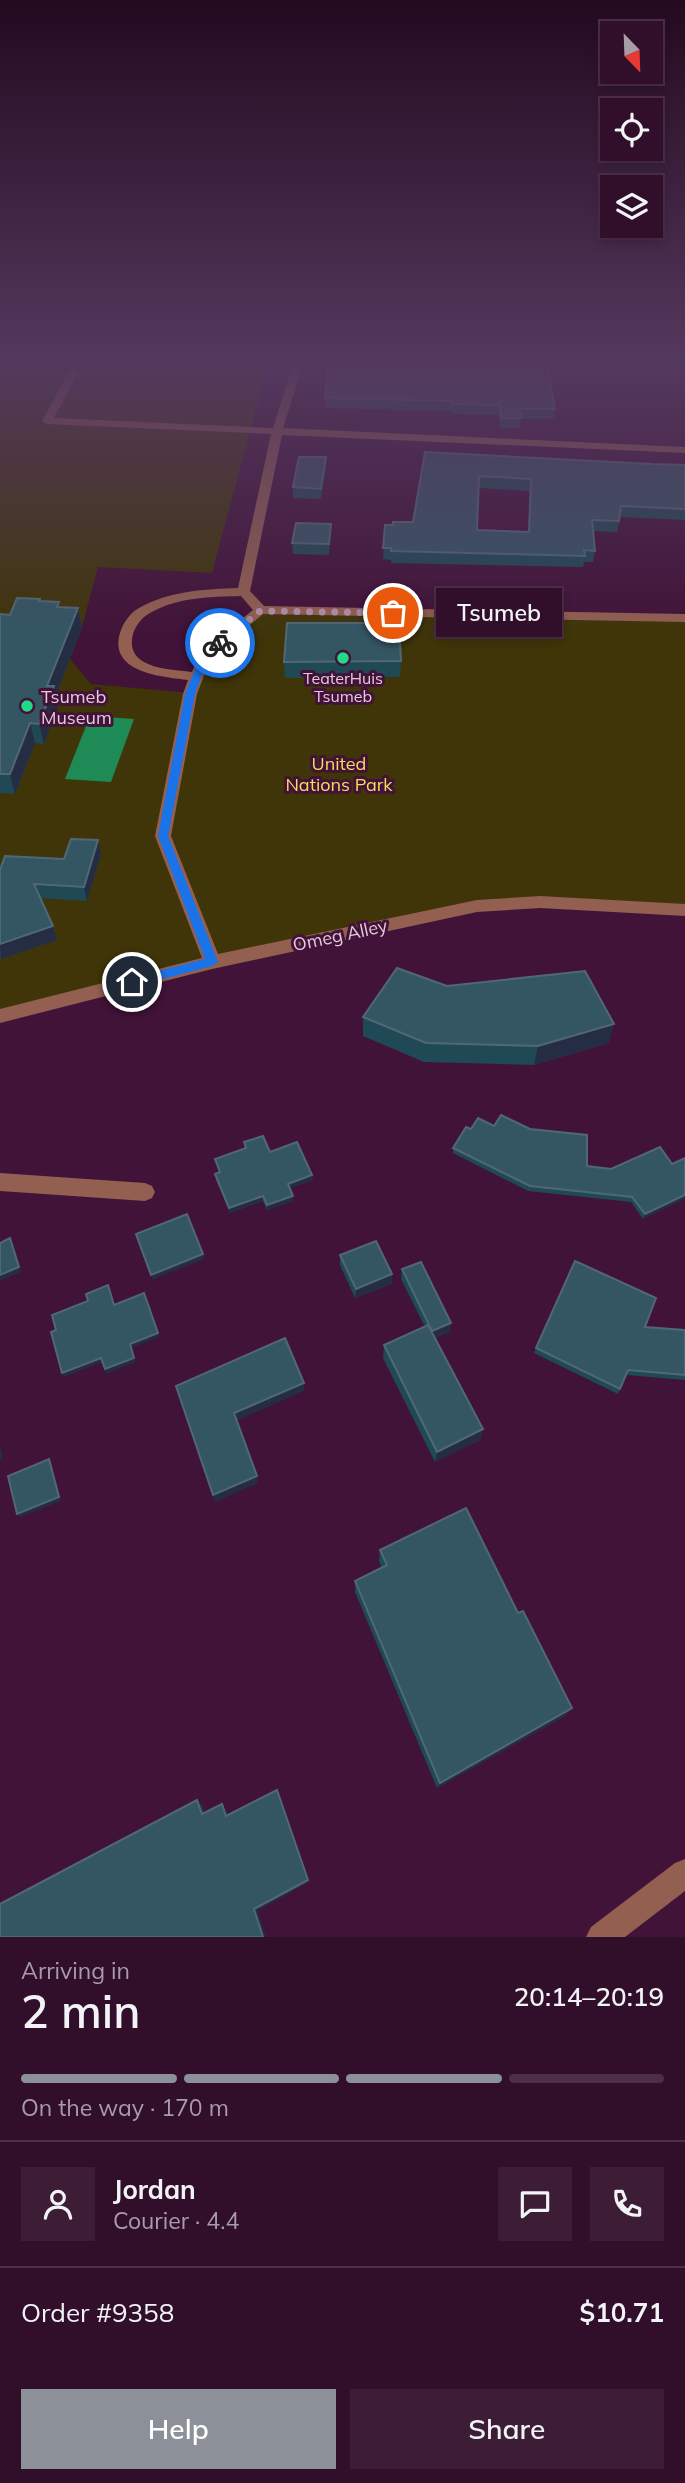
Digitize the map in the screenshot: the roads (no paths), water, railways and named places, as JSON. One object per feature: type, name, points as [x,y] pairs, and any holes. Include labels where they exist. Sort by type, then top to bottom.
[{"type":"street","points":[[244,592],[272,454]]},
{"type":"street","points":[[244,592],[260,611]]},
{"type":"street","points":[[197,677],[141,666],[130,658],[125,643],[131,625],[138,615],[146,610],[176,599],[244,592]]},
{"type":"street","points":[[212,962],[163,836],[190,694],[205,655],[260,611],[685,618]]},
{"type":"street","name":"Omeg Alley","points":[[0,1016],[212,962],[477,906],[516,902],[685,911]]},
{"type":"street","points":[[0,1182],[145,1192]]},
{"type":"street","points":[[601,1937],[685,1873]]},
{"type":"place","name":"Tsumeb","points":[[393,613]]},
{"type":"place","name":"TeaterHuis Tsumeb","points":[[343,658]]},
{"type":"place","name":"Tsumeb Museum","points":[[27,706]]},
{"type":"park label","name":"United Nations Park","points":[[339,773]]}]
